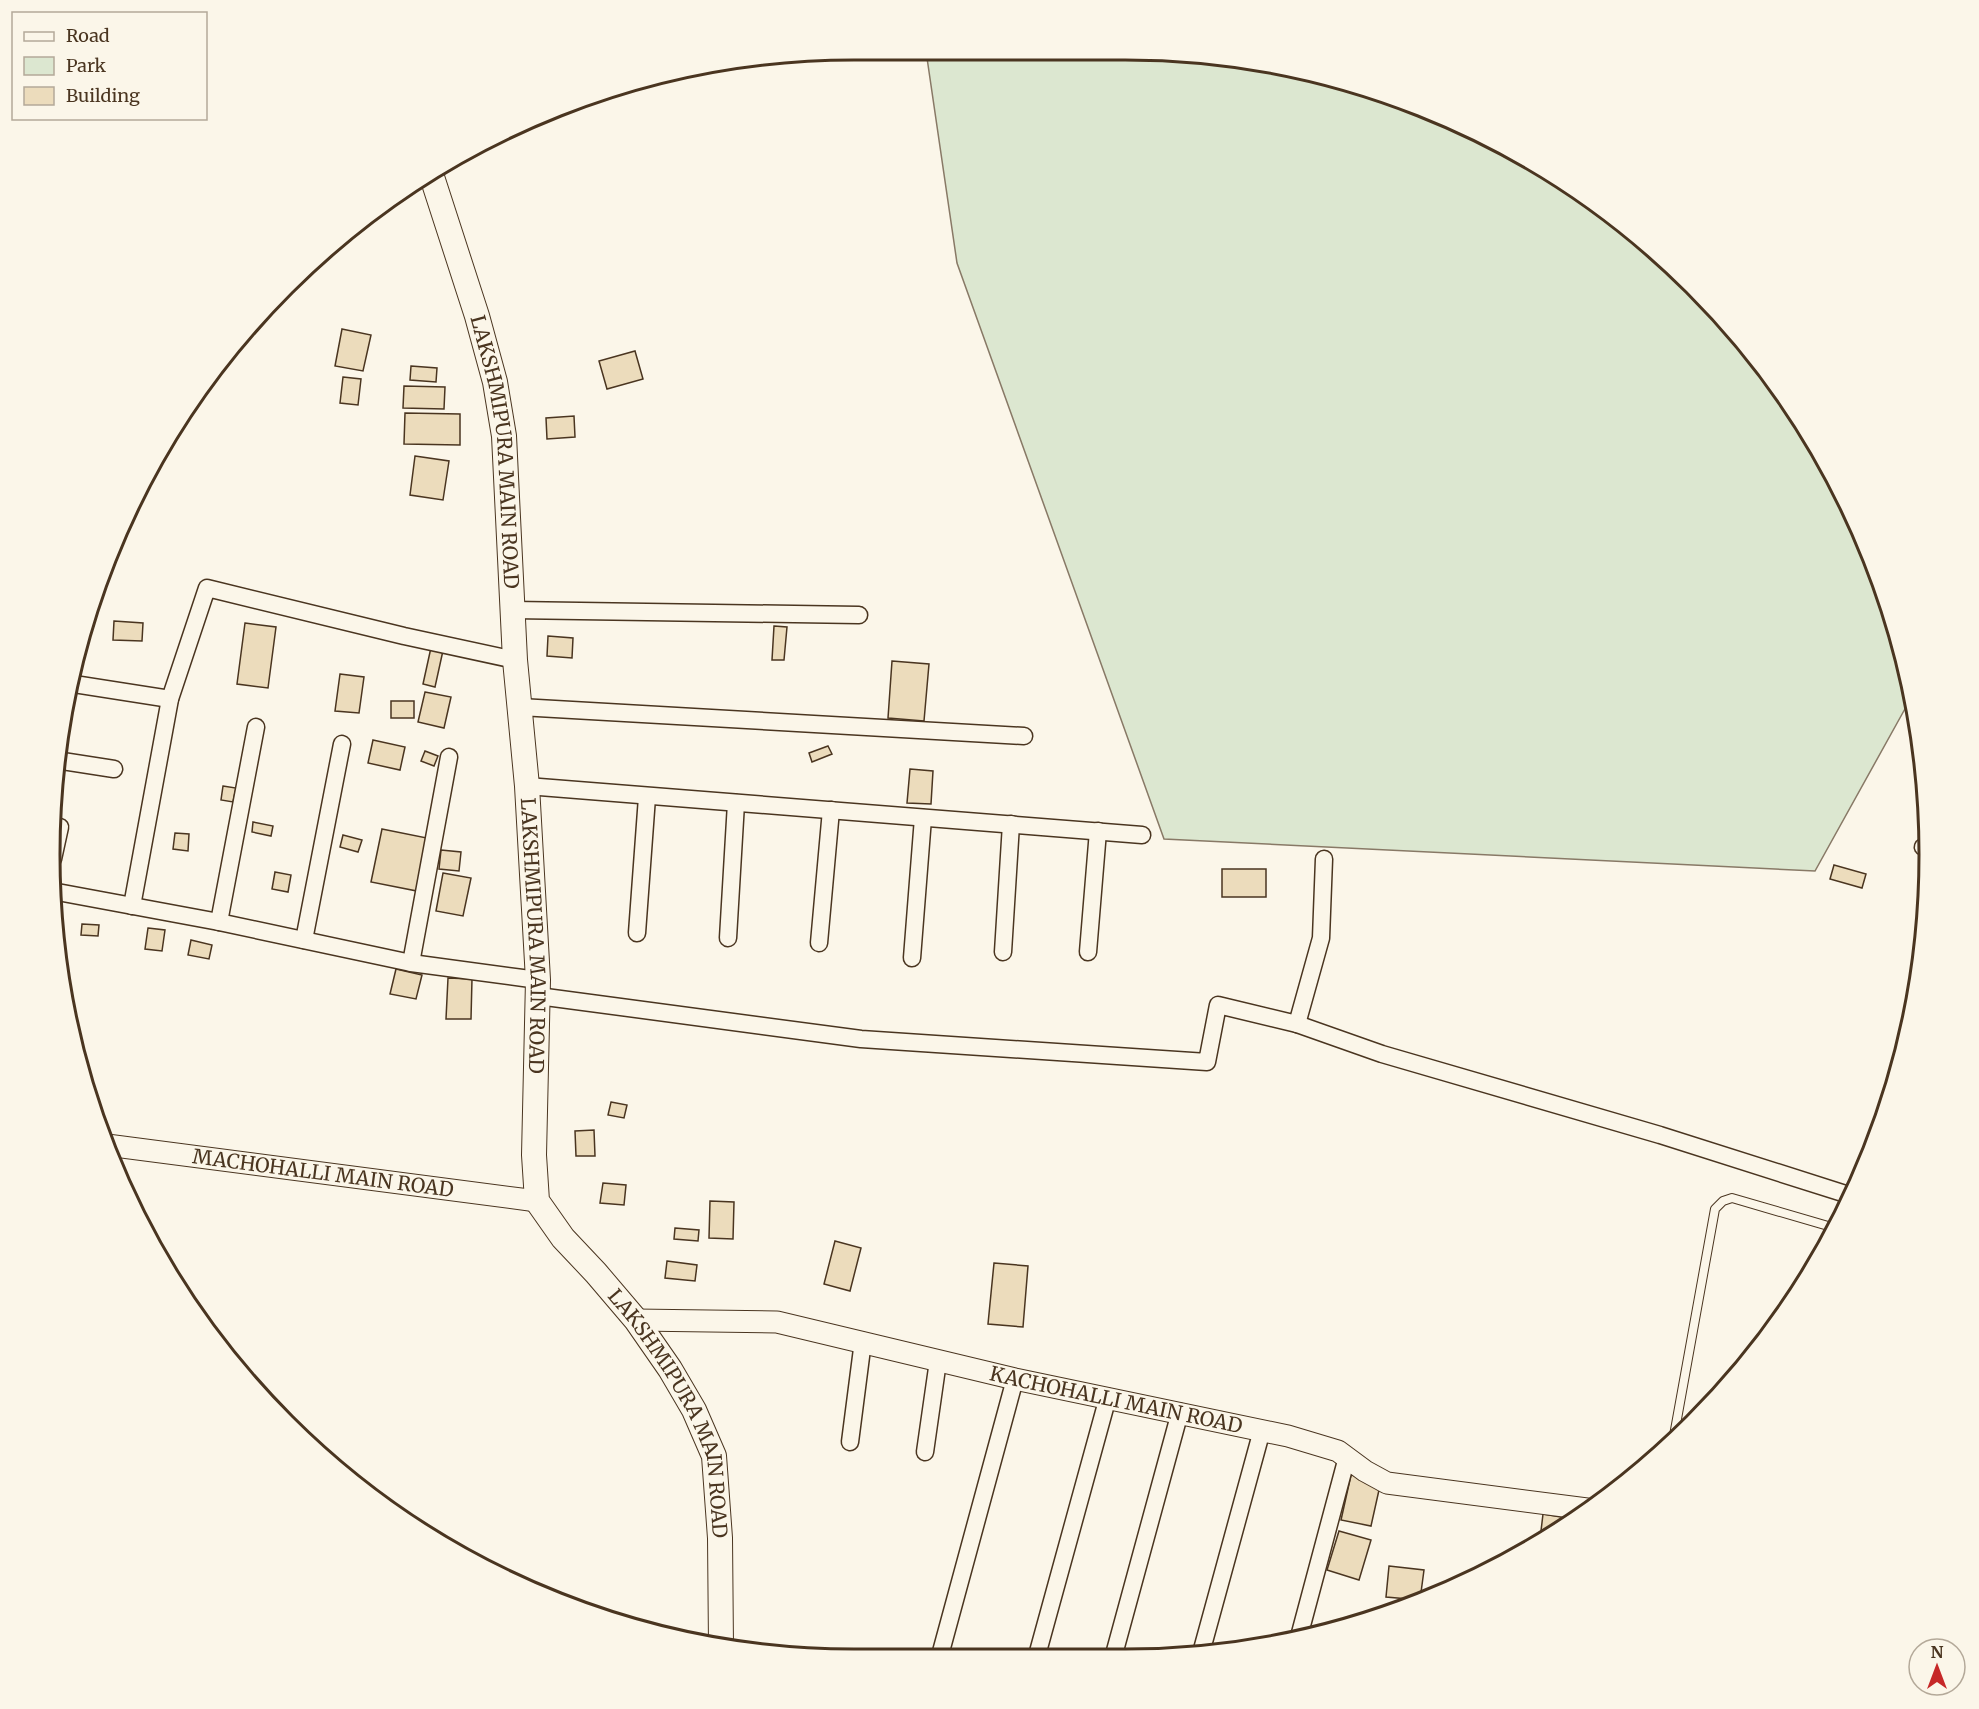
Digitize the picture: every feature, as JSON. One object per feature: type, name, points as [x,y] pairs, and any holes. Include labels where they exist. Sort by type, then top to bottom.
[{"type":"main road","name":"LAKSHMIPURA MAIN ROAD","points":[[433,181],[477,316],[495,382],[504,436],[515,660],[527,786],[538,988],[534,1155],[537,1201],[563,1238],[636,1320],[670,1369],[694,1410],[714,1456],[720,1538],[721,1637]]},
{"type":"street","points":[[132,906],[170,699],[207,588],[404,636],[515,660]]},
{"type":"street","points":[[513,610],[859,615]]},
{"type":"street","points":[[79,685],[170,699]]},
{"type":"street","points":[[520,707],[1024,736]]},
{"type":"street","points":[[219,922],[256,727]]},
{"type":"street","points":[[304,940],[342,744]]},
{"type":"street","points":[[411,963],[449,757]]},
{"type":"street","points":[[66,762],[114,770]]},
{"type":"street","points":[[527,786],[1142,835]]},
{"type":"street","points":[[637,933],[647,796]]},
{"type":"street","points":[[728,938],[736,803]]},
{"type":"street","points":[[819,943],[831,810]]},
{"type":"street","points":[[912,958],[923,818]]},
{"type":"street","points":[[1003,952],[1011,824]]},
{"type":"street","points":[[1088,952],[1098,831]]},
{"type":"street","points":[[1297,1024],[1321,938],[1324,859]]},
{"type":"street","points":[[61,893],[219,922],[538,988],[861,1039],[1207,1062],[1218,1005],[1297,1024],[1436,1071],[1659,1135],[1843,1193]]},
{"type":"street","name":"MACHOHALLI MAIN ROAD","points":[[115,1146],[537,1201]]},
{"type":"street","name":"KACHOHALLI MAIN ROAD","points":[[636,1320],[777,1322],[1015,1379],[1262,1430],[1338,1451],[1387,1483],[1575,1509]]},
{"type":"street","points":[[850,1442],[863,1341]]},
{"type":"street","points":[[925,1452],[938,1360]]},
{"type":"street","points":[[942,1649],[1015,1379]]},
{"type":"street","points":[[1039,1649],[1108,1397]]},
{"type":"street","points":[[1115,1649],[1180,1413]]},
{"type":"street","points":[[1203,1644],[1262,1430]]},
{"type":"street","points":[[1301,1629],[1347,1457]]},
{"type":"lane","points":[[1676,1426],[1715,1209],[1723,1201],[1732,1198],[1827,1226]]},
{"type":"green space","points":[[927,60],[1176,62],[1279,75],[1380,102],[1429,120],[1522,166],[1566,194],[1648,257],[1722,331],[1755,371],[1813,457],[1859,550],[1892,649],[1905,708],[1815,871],[1164,839],[957,263]]},
{"type":"building","points":[[342,329],[371,335],[363,371],[335,366]]},
{"type":"building","points":[[635,351],[643,379],[607,389],[599,361]]},
{"type":"building","points":[[411,366],[437,368],[436,382],[410,380]]},
{"type":"building","points":[[343,377],[361,379],[358,405],[340,403]]},
{"type":"building","points":[[404,386],[445,387],[444,409],[403,408]]},
{"type":"building","points":[[405,413],[460,414],[460,445],[404,444]]},
{"type":"building","points":[[574,416],[575,437],[547,439],[546,418]]},
{"type":"building","points":[[415,456],[449,461],[443,500],[410,495]]},
{"type":"building","points":[[114,621],[143,623],[142,641],[113,640]]},
{"type":"building","points":[[245,623],[276,627],[268,688],[237,684]]},
{"type":"building","points":[[774,626],[787,627],[784,660],[772,660]]},
{"type":"building","points":[[548,636],[573,638],[572,658],[547,656]]},
{"type":"building","points":[[432,643],[444,646],[435,687],[423,684]]},
{"type":"building","points":[[892,661],[929,664],[924,721],[888,718]]},
{"type":"building","points":[[340,674],[364,677],[359,713],[335,711]]},
{"type":"building","points":[[425,692],[451,697],[444,728],[418,722]]},
{"type":"building","points":[[391,701],[414,701],[414,718],[391,718]]},
{"type":"building","points":[[373,740],[405,747],[400,770],[368,763]]},
{"type":"building","points":[[828,746],[832,754],[812,762],[809,753]]},
{"type":"building","points":[[425,751],[438,756],[434,766],[421,761]]},
{"type":"building","points":[[910,769],[933,771],[931,804],[907,803]]},
{"type":"building","points":[[223,786],[236,788],[233,802],[221,800]]},
{"type":"building","points":[[253,822],[273,826],[271,836],[252,832]]},
{"type":"building","points":[[382,829],[427,838],[417,891],[371,882]]},
{"type":"building","points":[[175,833],[189,834],[188,851],[173,849]]},
{"type":"building","points":[[343,835],[362,840],[358,852],[340,847]]},
{"type":"building","points":[[441,850],[461,852],[459,871],[439,869]]},
{"type":"building","points":[[1834,865],[1866,874],[1862,888],[1830,879]]},
{"type":"building","points":[[1222,869],[1266,869],[1266,897],[1222,897]]},
{"type":"building","points":[[275,872],[291,875],[288,892],[272,889]]},
{"type":"building","points":[[443,873],[471,878],[463,916],[436,911]]},
{"type":"building","points":[[82,924],[99,925],[98,936],[81,935]]},
{"type":"building","points":[[148,928],[165,930],[162,951],[145,949]]},
{"type":"building","points":[[191,940],[212,945],[209,959],[188,955]]},
{"type":"building","points":[[396,969],[422,975],[416,999],[390,994]]},
{"type":"building","points":[[448,978],[472,979],[471,1019],[446,1019]]},
{"type":"building","points":[[611,1102],[627,1105],[624,1118],[608,1115]]},
{"type":"building","points":[[594,1130],[595,1156],[576,1156],[575,1131]]},
{"type":"building","points":[[603,1183],[626,1185],[624,1205],[600,1203]]},
{"type":"building","points":[[710,1201],[734,1202],[733,1239],[709,1238]]},
{"type":"building","points":[[675,1228],[699,1230],[698,1241],[674,1239]]},
{"type":"building","points":[[835,1241],[861,1248],[850,1291],[824,1284]]},
{"type":"building","points":[[667,1261],[697,1265],[695,1281],[665,1278]]},
{"type":"building","points":[[994,1263],[1028,1266],[1023,1327],[988,1324]]},
{"type":"building","points":[[1351,1475],[1381,1481],[1371,1526],[1341,1520]]},
{"type":"building","points":[[1543,1514],[1562,1517],[1541,1531]]},
{"type":"building","points":[[1339,1531],[1371,1540],[1359,1580],[1327,1570]]},
{"type":"building","points":[[1389,1566],[1424,1570],[1421,1592],[1403,1599],[1386,1597]]}]
